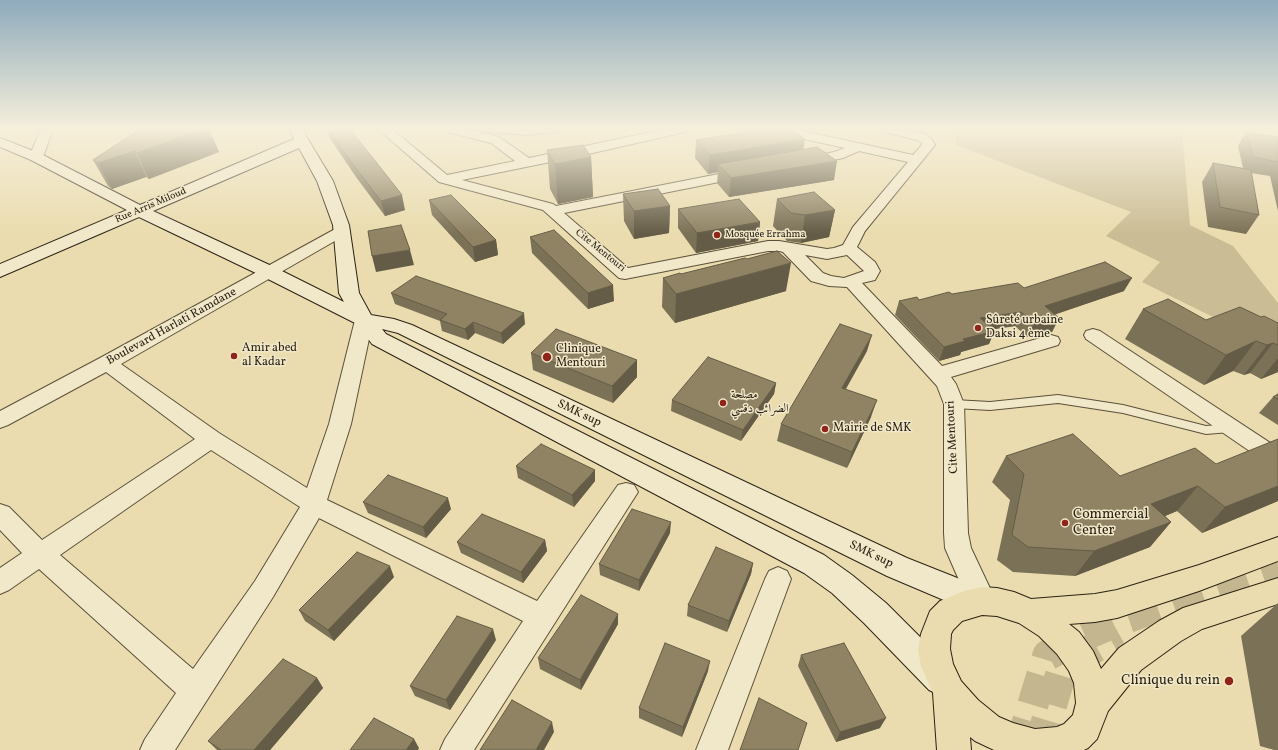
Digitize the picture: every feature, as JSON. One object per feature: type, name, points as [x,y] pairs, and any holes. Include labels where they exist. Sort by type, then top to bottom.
[{"type":"main road","points":[[49,164],[140,211],[269,272],[364,320]]},
{"type":"main road","name":"Rue Arris Miloud","points":[[0,271],[140,211],[239,164]]},
{"type":"main road","points":[[316,164],[332,199],[342,231],[349,292],[364,320],[374,334],[384,343],[814,564],[842,584],[870,608],[946,688],[966,712],[987,729],[1011,740],[1035,746],[1079,743],[1090,716],[1093,704],[1090,683],[1082,662],[1068,643],[1059,634],[1050,626],[1030,613],[1014,606],[997,602],[980,601],[964,604],[951,611],[941,621],[936,634],[934,649],[937,666],[946,688],[954,750]]},
{"type":"main road","points":[[82,181],[100,174]]},
{"type":"main road","name":"SMK sup","points":[[364,320],[394,325],[404,329],[897,567],[980,601]]},
{"type":"main road","points":[[1030,613],[1095,608],[1117,604],[1199,578],[1278,549]]},
{"type":"main road","points":[[1093,704],[1130,659],[1170,631],[1194,618],[1278,591]]},
{"type":"street","name":"Cite Mentouri","points":[[426,164],[444,179],[548,208],[625,274],[756,247],[774,246],[827,254],[837,253],[849,248]]},
{"type":"street","points":[[444,179],[522,164]]},
{"type":"street","points":[[789,248],[817,277],[836,283],[851,282],[869,276],[872,271],[869,266],[849,248],[858,230],[913,164]]},
{"type":"street","points":[[552,211],[754,171]]},
{"type":"street","name":"Boulevard Harlati Ramdane","points":[[0,420],[107,363],[342,231]]},
{"type":"street","name":"Cite Mentouri","points":[[851,282],[946,384],[954,404],[956,533],[958,548],[964,566],[980,601]]},
{"type":"street","points":[[156,750],[264,589],[314,504],[340,424],[364,320]]},
{"type":"street","points":[[1093,335],[1278,459]]},
{"type":"street","points":[[938,374],[1051,341]]},
{"type":"street","points":[[107,363],[211,439],[314,504],[542,617]]},
{"type":"street","points":[[0,582],[211,439]]},
{"type":"street","points":[[456,750],[542,617],[626,492]]},
{"type":"street","points":[[0,514],[41,554],[196,691]]},
{"type":"street","points":[[712,750],[778,579]]},
{"type":"lane","points":[[954,404],[990,406],[1058,399],[1123,409],[1206,430],[1232,428]]},
{"type":"shaded area","points":[[1006,164],[1185,164],[1190,225],[1233,246],[1278,303],[1278,349],[1142,282],[1160,262],[1106,236],[1131,212]]},
{"type":"building","points":[[353,164],[378,164],[402,195],[381,201]]},
{"type":"building","points":[[718,164],[818,164],[731,178]]},
{"type":"building","points":[[1213,164],[1251,170],[1259,215],[1220,207]]},
{"type":"building","points":[[658,189],[670,206],[634,211],[623,194]]},
{"type":"building","points":[[814,192],[835,210],[805,215],[791,213],[777,199]]},
{"type":"building","points":[[451,195],[496,240],[473,247],[429,200]]},
{"type":"building","points":[[739,199],[760,222],[697,233],[678,209]]},
{"type":"building","points":[[401,225],[410,250],[372,256],[368,231]]},
{"type":"building","points":[[554,230],[613,285],[588,293],[530,237]]},
{"type":"building","points":[[777,251],[791,263],[676,294],[663,278],[680,273]]},
{"type":"building","points":[[1105,262],[1132,278],[1045,306],[1059,318],[1034,323],[1021,312],[980,318],[995,331],[963,339],[965,341],[944,347],[899,301],[917,297],[919,300],[949,292],[952,294],[1018,283],[1024,288]]},
{"type":"building","points":[[416,276],[524,313],[501,333],[473,322],[465,329],[440,320],[447,314],[391,293]]},
{"type":"building","points":[[1168,299],[1206,320],[1240,307],[1261,317],[1264,316],[1278,323],[1278,345],[1273,343],[1267,345],[1256,341],[1226,355],[1143,309]]},
{"type":"building","points":[[840,324],[872,335],[842,388],[877,400],[852,452],[781,424]]},
{"type":"building","points":[[556,329],[637,360],[612,386],[531,353]]},
{"type":"building","name":"مصلحة الضرائب دقسي","points":[[708,357],[776,383],[743,430],[672,400]]},
{"type":"building","points":[[1278,394],[1278,399],[1273,397]]},
{"type":"building","points":[[1073,434],[1120,476],[1195,448],[1216,464],[1278,439],[1278,486],[1225,507],[1198,486],[1151,504],[1171,522],[1094,551],[1028,547],[1012,535],[1024,474],[1006,456]]},
{"type":"building","points":[[541,444],[595,470],[572,495],[516,466]]},
{"type":"building","points":[[388,475],[448,498],[423,527],[363,502]]},
{"type":"building","points":[[632,509],[671,522],[639,580],[599,564]]},
{"type":"building","points":[[482,514],[545,540],[521,572],[457,542]]},
{"type":"building","points":[[716,547],[753,563],[729,621],[688,605]]},
{"type":"building","points":[[357,552],[390,566],[328,630],[299,610]]},
{"type":"building","points":[[581,595],[618,614],[580,680],[538,658]]},
{"type":"building","points":[[457,616],[493,629],[446,700],[410,686]]},
{"type":"building","points":[[665,643],[710,661],[683,727],[639,708]]},
{"type":"building","points":[[844,643],[886,718],[840,732],[801,655]]},
{"type":"building","points":[[283,659],[317,678],[254,750],[221,750],[208,741]]},
{"type":"building","points":[[759,698],[807,723],[798,750],[740,750]]},
{"type":"building","points":[[512,700],[552,722],[536,750],[480,750]]},
{"type":"building","points":[[374,718],[414,739],[406,750],[350,750]]},
{"type":"tunnel","points":[[1019,750],[1048,655],[1083,636],[1118,621],[1278,565]]},
{"type":"tunnel","points":[[1038,750],[1062,670],[1094,648],[1119,634]]},
{"type":"place","name":"Mosquée Errahma","points":[[717,235]]},
{"type":"place","name":"Sûreté urbaine Daksi 4 ème","points":[[978,328]]},
{"type":"place","name":"Amir abed al Kadar","points":[[234,356]]},
{"type":"place","name":"Clinique Mentouri","points":[[547,357]]},
{"type":"place","name":"مصلحة الضرائب دقسي","points":[[723,403]]},
{"type":"place","name":"Mairie de SMK","points":[[825,429]]},
{"type":"place","name":"Commercial Center","points":[[1065,523]]},
{"type":"place","name":"Clinique du rein","points":[[1229,681]]}]
